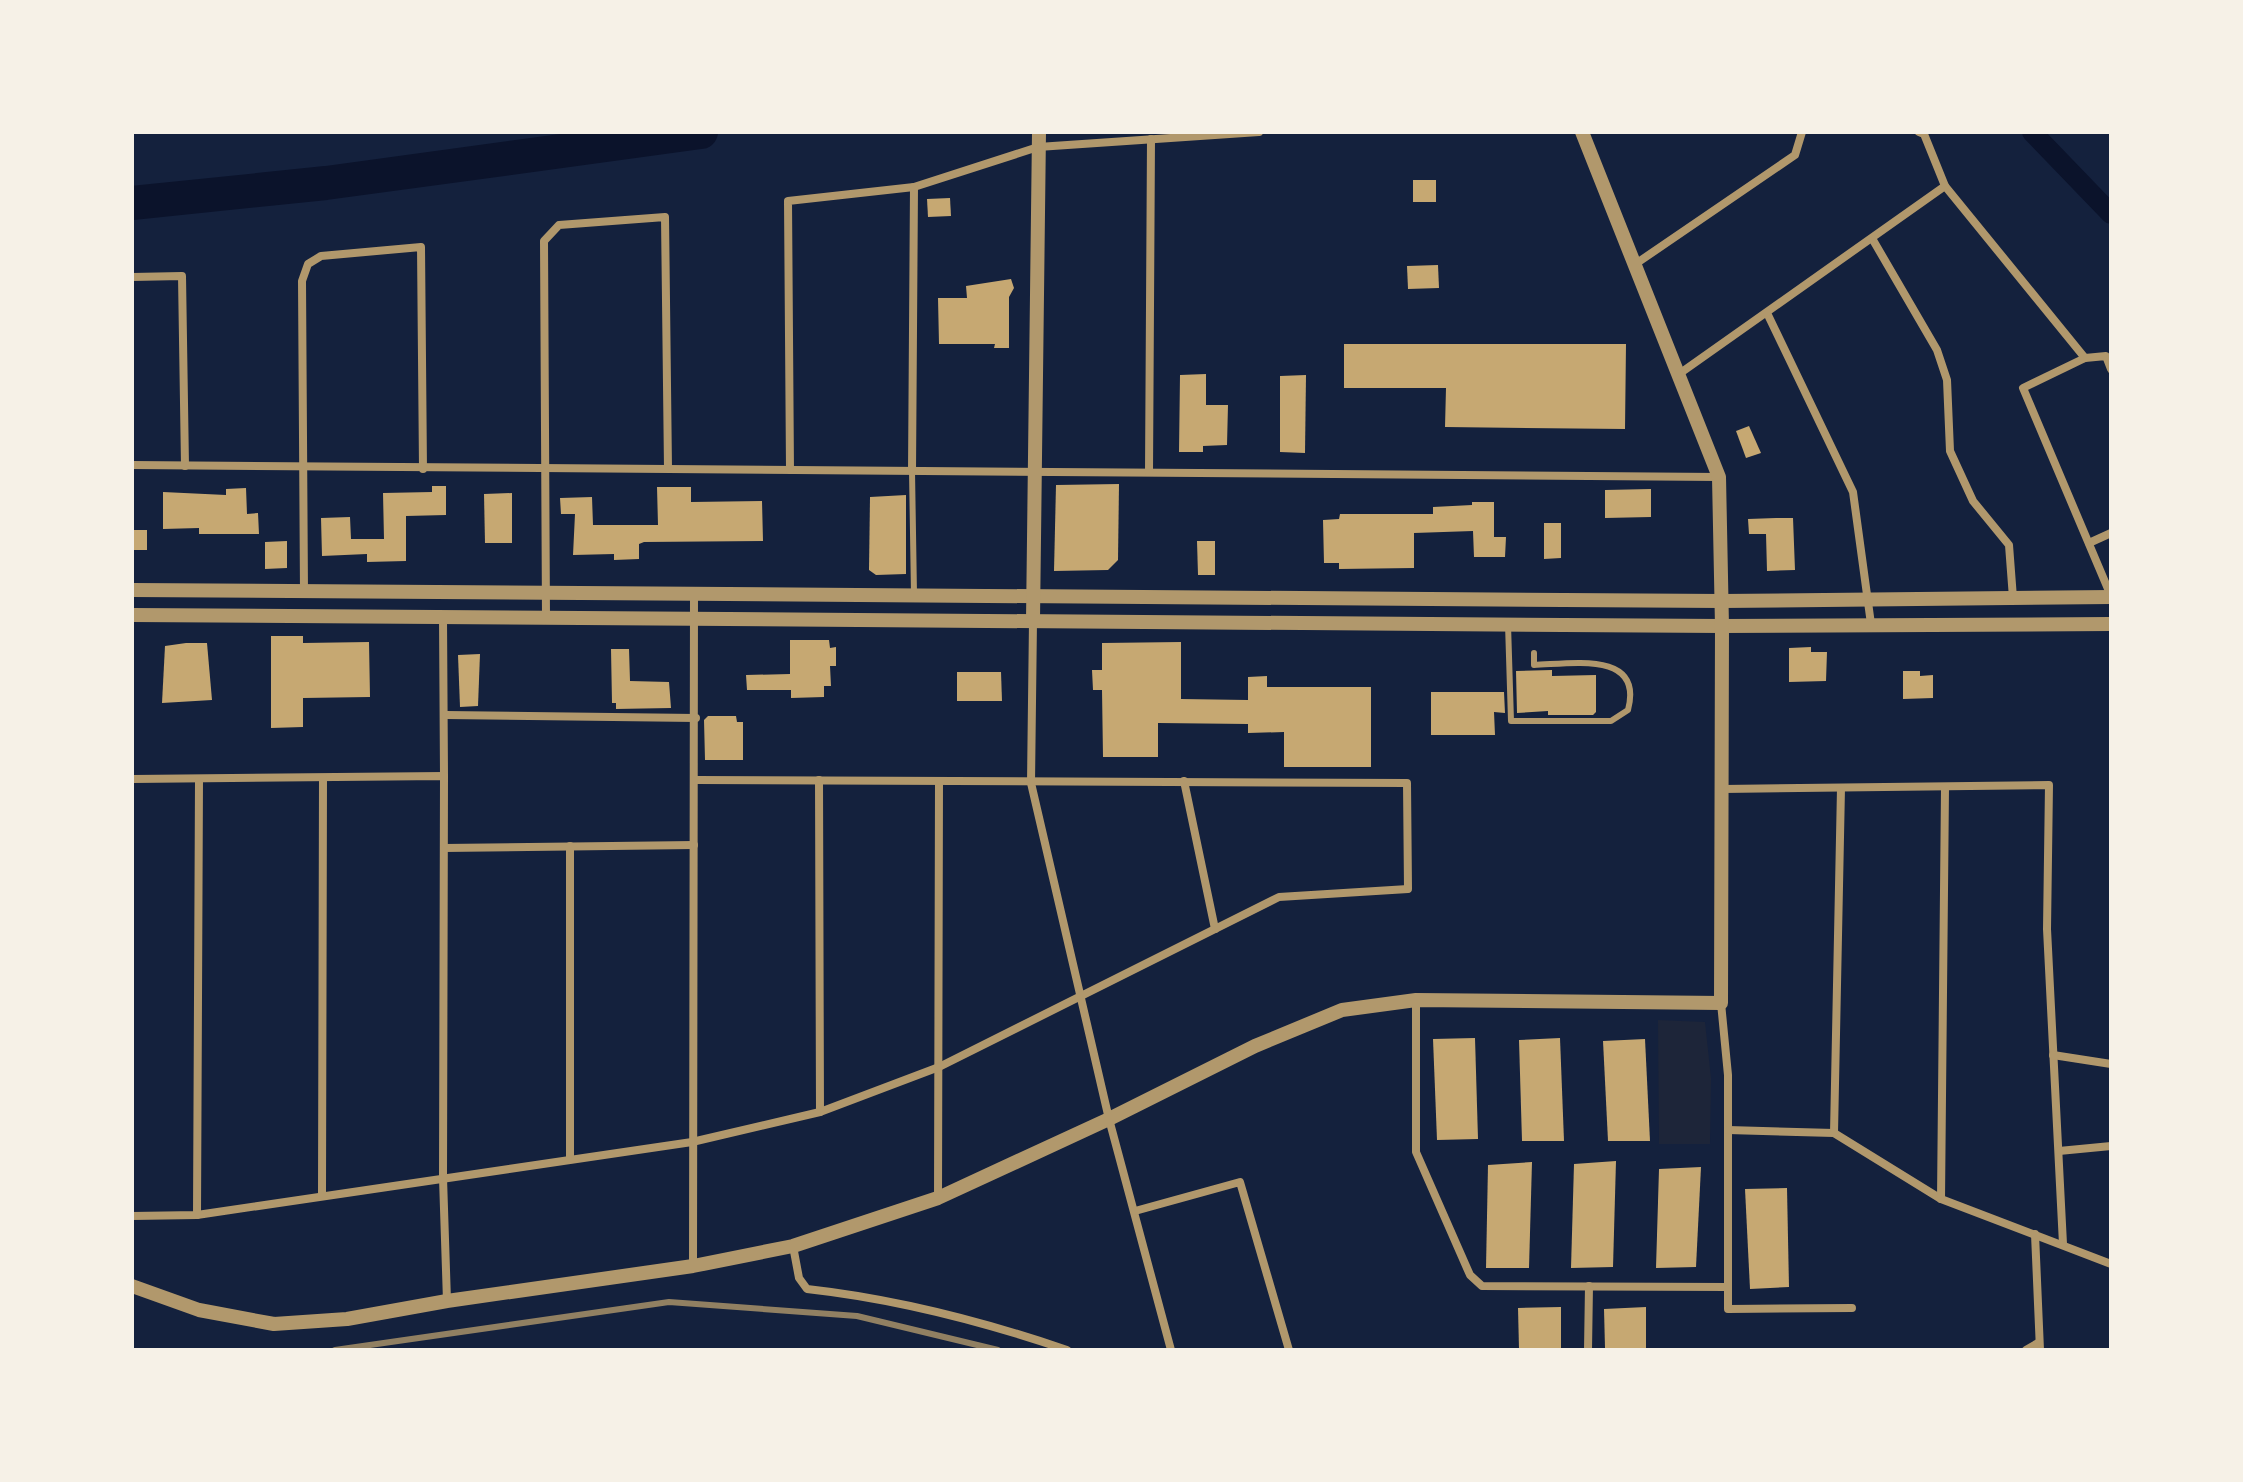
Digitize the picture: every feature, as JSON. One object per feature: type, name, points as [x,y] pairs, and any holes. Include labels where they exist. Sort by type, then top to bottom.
[{"type":"street","points":[[790,470],[788,201],[914,187],[1038,138],[1151,139],[1259,132]]},
{"type":"street","points":[[1582,132],[1719,477],[1723,789],[1721,1003],[1728,1075],[1728,1309],[1852,1308]]},
{"type":"street","points":[[1634,265],[1795,155],[1802,132]]},
{"type":"street","points":[[1919,132],[1924,134],[1945,186],[2085,358]]},
{"type":"street","points":[[1038,138],[1031,783],[1109,1119],[1171,1350]]},
{"type":"street","points":[[1149,472],[1151,139]]},
{"type":"street","points":[[1679,374],[1768,315],[1945,186]]},
{"type":"street","points":[[912,471],[914,187]]},
{"type":"street","points":[[546,618],[544,241],[559,225],[665,217],[668,468]]},
{"type":"street","points":[[1873,240],[1937,350],[1947,380],[1950,451],[1973,501],[2009,545],[2013,598]]},
{"type":"street","points":[[304,592],[302,281],[308,264],[321,256],[421,247],[423,469]]},
{"type":"street","points":[[132,277],[182,276],[185,466]]},
{"type":"street","points":[[1768,315],[1853,492],[1871,624]]},
{"type":"street","points":[[132,590],[1722,601],[2111,597],[2023,388],[2085,358],[2106,356],[2111,369]]},
{"type":"street","points":[[132,465],[1719,477]]},
{"type":"street","points":[[2089,543],[2111,533]]},
{"type":"street","points":[[693,1266],[694,595]]},
{"type":"street","points":[[132,615],[1722,626],[2111,624]]},
{"type":"street","points":[[443,618],[446,715],[443,1178],[447,1301]]},
{"type":"street","points":[[446,715],[696,718]]},
{"type":"street","points":[[132,779],[199,781],[444,776]]},
{"type":"street","points":[[322,1195],[323,778]]},
{"type":"street","points":[[132,1216],[197,1215],[692,1142],[820,1112],[939,1067],[1279,897],[1408,889],[1407,783],[696,780]]},
{"type":"street","points":[[819,780],[820,1112]]},
{"type":"street","points":[[197,1215],[199,781]]},
{"type":"street","points":[[1184,781],[1215,929]]},
{"type":"street","points":[[938,1198],[939,783]]},
{"type":"street","points":[[1723,789],[2049,785],[2047,929],[2063,1244]]},
{"type":"street","points":[[1834,1133],[1841,788]]},
{"type":"street","points":[[1941,1199],[1945,788]]},
{"type":"street","points":[[444,848],[694,845]]},
{"type":"street","points":[[570,846],[570,1158]]},
{"type":"street","points":[[132,1286],[199,1310],[274,1324],[347,1319],[447,1301],[693,1266],[793,1246],[938,1198],[1109,1119],[1255,1046],[1330,1015],[1416,1000],[1721,1003]]},
{"type":"street","points":[[1416,1000],[1416,1152],[1470,1275],[1482,1286],[1728,1287]]},
{"type":"street","points":[[2053,1055],[2111,1064]]},
{"type":"street","points":[[1728,1130],[1834,1133],[1941,1199],[2111,1264]]},
{"type":"street","points":[[2059,1151],[2111,1146]]},
{"type":"street","points":[[1135,1211],[1240,1182],[1289,1350]]},
{"type":"street","points":[[2026,1350],[2039,1346],[2035,1234]]},
{"type":"street","points":[[793,1246],[799,1278],[807,1289],[865,1296],[978,1320],[1067,1350]]},
{"type":"street","points":[[1588,1350],[1589,1286]]},
{"type":"lane","points":[[912,471],[914,594]]},
{"type":"lane","points":[[1508,624],[1511,721],[1611,721],[1628,710],[1631,696],[1627,680],[1619,670],[1600,664],[1534,665],[1534,653]]},
{"type":"shaded area","points":[[1658,1020],[1705,1022],[1711,1078],[1710,1144],[1659,1144]]},
{"type":"building","points":[[1413,180],[1436,180],[1436,202],[1413,202]]},
{"type":"building","points":[[950,198],[951,216],[928,217],[927,199]]},
{"type":"building","points":[[1438,265],[1439,288],[1408,289],[1407,266]]},
{"type":"building","points":[[1011,279],[1014,288],[1009,297],[1009,348],[994,348],[995,344],[939,344],[938,298],[967,298],[966,286]]},
{"type":"building","points":[[1344,344],[1626,344],[1625,429],[1445,427],[1446,388],[1344,388]]},
{"type":"building","points":[[1206,374],[1206,405],[1228,405],[1227,445],[1203,446],[1203,452],[1179,452],[1180,375]]},
{"type":"building","points":[[1306,375],[1305,453],[1280,452],[1280,376]]},
{"type":"building","points":[[1749,426],[1761,453],[1746,458],[1736,431]]},
{"type":"building","points":[[1119,484],[1118,560],[1108,570],[1054,571],[1056,485]]},
{"type":"building","points":[[432,486],[446,486],[446,515],[406,516],[406,561],[367,562],[367,554],[322,556],[321,518],[350,517],[351,539],[384,539],[383,493],[432,492]]},
{"type":"building","points":[[657,487],[691,487],[691,502],[762,501],[763,541],[644,542],[639,544],[639,559],[614,560],[614,554],[573,555],[575,514],[561,514],[560,498],[592,497],[593,525],[658,525]]},
{"type":"building","points":[[246,488],[247,514],[258,513],[259,534],[199,534],[199,528],[163,529],[163,492],[226,495],[226,489]]},
{"type":"building","points":[[1651,489],[1651,517],[1605,518],[1605,490]]},
{"type":"building","points":[[512,493],[512,543],[485,543],[484,494]]},
{"type":"building","points":[[906,495],[906,574],[876,575],[869,570],[870,497]]},
{"type":"building","points":[[1472,502],[1494,502],[1494,537],[1506,537],[1505,557],[1474,557],[1473,531],[1414,533],[1414,568],[1339,569],[1339,563],[1324,563],[1323,520],[1339,519],[1340,514],[1433,514],[1433,507],[1472,505]]},
{"type":"building","points":[[1793,518],[1795,570],[1767,571],[1766,534],[1749,534],[1748,519]]},
{"type":"building","points":[[1544,523],[1561,523],[1561,558],[1544,559]]},
{"type":"building","points":[[132,530],[147,530],[147,550],[132,550]]},
{"type":"building","points":[[287,541],[287,568],[265,569],[265,542]]},
{"type":"building","points":[[1197,541],[1215,541],[1215,575],[1198,575]]},
{"type":"building","points":[[271,636],[303,636],[303,643],[369,642],[370,697],[303,698],[303,727],[271,728]]},
{"type":"building","points":[[790,640],[829,640],[830,648],[836,647],[836,666],[830,666],[831,686],[824,686],[824,697],[791,698],[791,690],[747,690],[746,675],[790,674]]},
{"type":"building","points":[[1181,642],[1181,699],[1248,700],[1248,677],[1267,676],[1267,687],[1371,687],[1371,767],[1284,767],[1284,732],[1248,733],[1248,724],[1158,723],[1158,757],[1103,757],[1102,690],[1093,690],[1092,670],[1102,670],[1102,643]]},
{"type":"building","points":[[207,643],[212,700],[162,703],[165,646]]},
{"type":"building","points":[[1811,647],[1811,652],[1827,652],[1826,681],[1789,682],[1789,648]]},
{"type":"building","points":[[611,649],[629,649],[630,681],[669,682],[671,708],[616,709],[616,703],[612,703]]},
{"type":"building","points":[[480,654],[478,706],[460,707],[458,655]]},
{"type":"building","points":[[1552,670],[1552,676],[1596,675],[1596,712],[1593,715],[1548,715],[1548,711],[1517,713],[1516,671]]},
{"type":"building","points":[[1903,671],[1920,671],[1920,676],[1933,675],[1933,698],[1903,699]]},
{"type":"building","points":[[957,672],[1001,672],[1002,701],[957,701]]},
{"type":"building","points":[[1431,692],[1504,692],[1505,713],[1494,712],[1495,735],[1431,735]]},
{"type":"building","points":[[708,716],[736,716],[737,722],[743,722],[743,760],[705,760],[704,720]]},
{"type":"building","points":[[1475,1038],[1478,1139],[1437,1140],[1433,1039]]},
{"type":"building","points":[[1560,1038],[1564,1141],[1522,1141],[1519,1040]]},
{"type":"building","points":[[1645,1039],[1650,1141],[1608,1141],[1603,1041]]},
{"type":"building","points":[[1616,1161],[1613,1267],[1571,1268],[1574,1164]]},
{"type":"building","points":[[1532,1162],[1529,1268],[1486,1268],[1488,1165]]},
{"type":"building","points":[[1701,1167],[1696,1267],[1656,1268],[1659,1169]]},
{"type":"building","points":[[1787,1188],[1789,1287],[1750,1289],[1745,1189]]},
{"type":"building","points":[[1561,1307],[1561,1350],[1519,1349],[1518,1308]]},
{"type":"building","points":[[1646,1307],[1646,1350],[1605,1348],[1604,1309]]},
{"type":"waterway","points":[[132,203],[326,183],[701,132]]},
{"type":"waterway","points":[[2032,132],[2111,214]]},
{"type":"railway","points":[[335,1350],[669,1302],[857,1316],[998,1350]]}]
